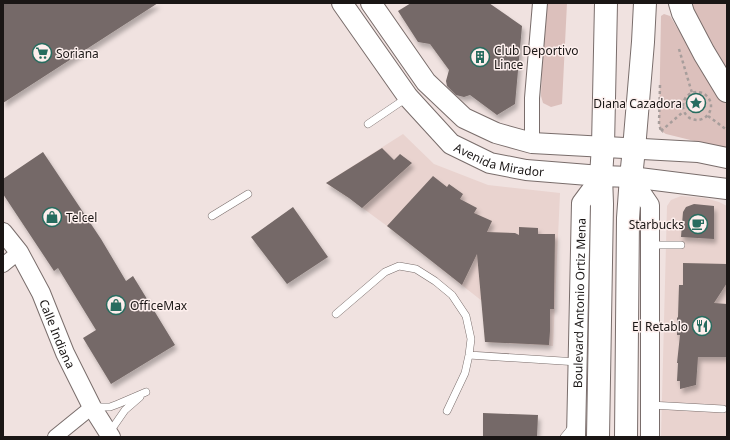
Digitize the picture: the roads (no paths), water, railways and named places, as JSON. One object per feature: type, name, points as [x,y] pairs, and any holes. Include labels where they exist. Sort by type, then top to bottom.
[{"type":"main road","name":"Avenida Mirador","points":[[342,3],[408,97],[451,144],[490,163],[526,170],[630,177],[726,190]]},
{"type":"main road","name":"Boulevard Antonio Ortiz Mena","points":[[598,437],[602,211],[601,176],[604,146],[606,3]]},
{"type":"main road","points":[[626,437],[628,218],[630,177],[634,149],[645,3]]},
{"type":"main road","points":[[680,3],[683,14],[727,91]]},
{"type":"main road","name":"Avenida Mirador","points":[[376,5],[426,82],[464,118],[496,133],[532,143],[698,152],[727,158]]},
{"type":"street","points":[[532,143],[532,98],[540,3]]},
{"type":"street","name":"Boulevard Antonio Ortiz Mena","points":[[576,429],[581,203],[601,176]]},
{"type":"street","points":[[630,177],[650,205],[650,437]]},
{"type":"street","name":"Calle Indiana","points":[[3,232],[18,252],[41,292],[65,353],[92,407],[110,435]]},
{"type":"street","points":[[3,265],[18,252]]},
{"type":"street","points":[[55,437],[92,407]]},
{"type":"lane","points":[[368,124],[408,97]]},
{"type":"lane","points":[[212,216],[248,194]]},
{"type":"lane","points":[[650,245],[681,245]]},
{"type":"lane","points":[[336,314],[385,272],[399,266],[416,269],[435,281],[452,295],[466,316],[471,339],[470,355],[465,372],[447,411]]},
{"type":"lane","points":[[470,355],[578,362]]},
{"type":"lane","points":[[92,407],[110,407],[146,392],[125,410],[110,435]]},
{"type":"lane","points":[[650,405],[723,409]]},
{"type":"lane","points":[[564,437],[576,429]]},
{"type":"place","name":"Soriana","points":[[42,53]]},
{"type":"place","name":"Club Deportivo Lince","points":[[480,57]]},
{"type":"place","name":"Diana Cazadora","points":[[696,103]]},
{"type":"place","name":"Telcel","points":[[52,217]]},
{"type":"place","name":"Starbucks","points":[[698,224]]},
{"type":"place","name":"OfficeMax","points":[[116,305]]},
{"type":"place","name":"El Retablo","points":[[702,326]]}]
